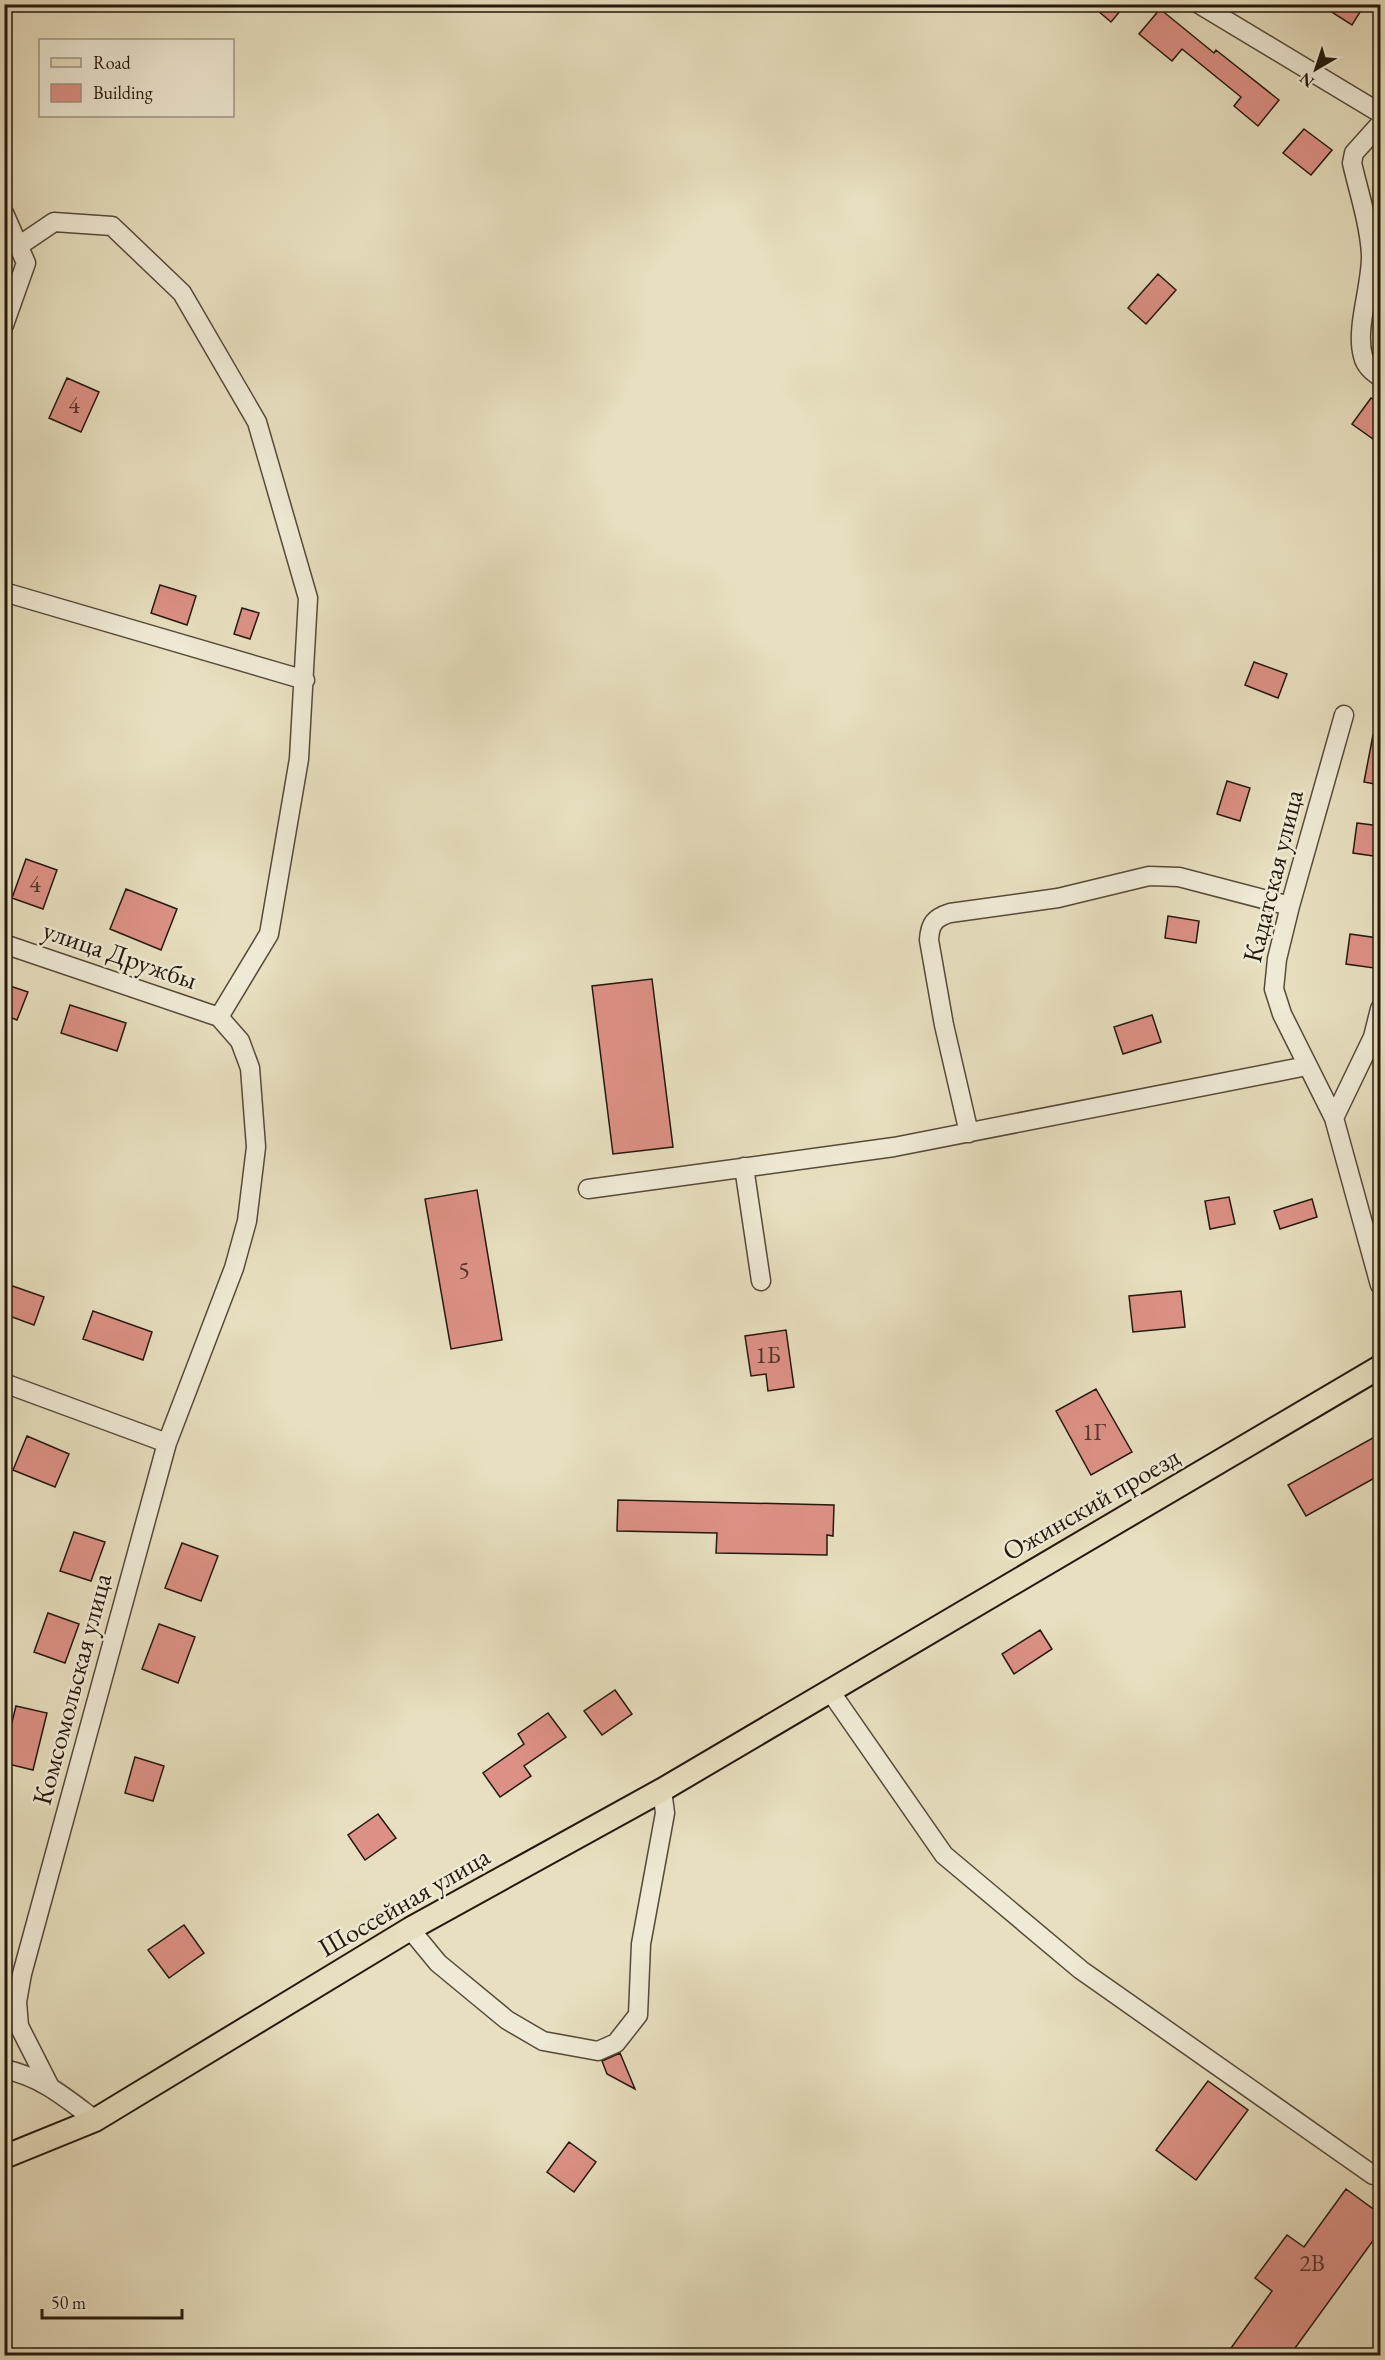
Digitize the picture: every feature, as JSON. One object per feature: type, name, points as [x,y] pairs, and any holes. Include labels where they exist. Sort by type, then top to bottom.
[{"type":"main road","name":"Ожинский проезд","points":[[830,1691],[1380,1367]]},
{"type":"main road","name":"Шоссейная улица","points":[[4,2157],[95,2120],[410,1929],[662,1790],[830,1691]]},
{"type":"street","points":[[1199,4],[1380,113]]},
{"type":"street","points":[[1380,124],[1354,153],[1352,163],[1368,229],[1371,256],[1361,342],[1363,358],[1371,370],[1380,377]]},
{"type":"street","points":[[4,213],[20,245],[26,264],[4,325]]},
{"type":"street","points":[[20,245],[54,222],[112,226],[182,293],[257,422],[308,598],[299,759],[269,934],[219,1017]]},
{"type":"street","points":[[4,592],[305,680]]},
{"type":"street","name":"Кадатская улица","points":[[1344,715],[1290,906],[1277,959],[1274,989],[1282,1014],[1334,1118],[1380,1285]]},
{"type":"street","points":[[969,1133],[944,1025],[929,940],[930,926],[938,916],[1058,898],[1149,876],[1179,877],[1290,906]]},
{"type":"street","name":"улица Дружбы","points":[[4,944],[219,1017]]},
{"type":"street","points":[[1334,1118],[1373,1037],[1380,1009]]},
{"type":"street","name":"Комсомольская улица","points":[[49,2085],[19,2026],[17,2002],[22,1974],[167,1443],[234,1268],[247,1221],[256,1147],[250,1068],[240,1041],[219,1017]]},
{"type":"street","points":[[588,1189],[894,1147],[1308,1066]]},
{"type":"street","points":[[744,1167],[761,1281]]},
{"type":"street","points":[[4,1383],[167,1443]]},
{"type":"street","points":[[830,1691],[944,1855],[1080,1970],[1373,2175]]},
{"type":"street","points":[[410,1929],[438,1962],[507,2020],[543,2041],[598,2052],[616,2043],[638,2015],[641,1944],[664,1813],[662,1790]]},
{"type":"street","points":[[4,2069],[18,2072],[49,2085],[95,2120]]},
{"type":"building","points":[[1090,4],[1126,4],[1111,22]]},
{"type":"building","points":[[1319,4],[1365,4],[1352,25]]},
{"type":"building","points":[[1160,9],[1214,53],[1216,50],[1279,100],[1258,126],[1234,106],[1241,97],[1182,49],[1172,61],[1139,34]]},
{"type":"building","points":[[1304,129],[1332,150],[1311,175],[1283,153]]},
{"type":"building","points":[[1158,274],[1176,290],[1146,324],[1128,308]]},
{"type":"building","points":[[67,378],[99,392],[81,432],[49,418]]},
{"type":"building","points":[[1371,398],[1380,404],[1380,429],[1373,439],[1352,424]]},
{"type":"building","points":[[160,585],[196,596],[187,625],[151,613]]},
{"type":"building","points":[[242,608],[259,613],[250,639],[234,634]]},
{"type":"building","points":[[1254,662],[1287,674],[1278,698],[1245,685]]},
{"type":"building","points":[[1373,735],[1380,735],[1380,785],[1364,782]]},
{"type":"building","points":[[1227,781],[1250,788],[1240,821],[1217,814]]},
{"type":"building","points":[[1357,823],[1380,826],[1380,857],[1353,853]]},
{"type":"building","points":[[26,859],[57,870],[43,909],[12,898]]},
{"type":"building","points":[[126,889],[177,909],[161,950],[110,929]]},
{"type":"building","points":[[1168,916],[1199,921],[1196,943],[1165,938]]},
{"type":"building","points":[[1350,934],[1378,938],[1374,968],[1346,964]]},
{"type":"building","points":[[652,979],[673,1147],[613,1154],[592,986]]},
{"type":"building","points":[[4,984],[28,992],[17,1020],[4,1015]]},
{"type":"building","points":[[70,1005],[126,1023],[117,1051],[61,1033]]},
{"type":"building","points":[[1152,1015],[1161,1042],[1123,1054],[1114,1027]]},
{"type":"building","points":[[477,1190],[502,1340],[451,1349],[425,1199]]},
{"type":"building","points":[[1229,1197],[1235,1224],[1210,1229],[1205,1201]]},
{"type":"building","points":[[1312,1199],[1317,1217],[1280,1229],[1274,1211]]},
{"type":"building","points":[[4,1283],[44,1297],[34,1325],[4,1314]]},
{"type":"building","points":[[1181,1291],[1185,1327],[1133,1332],[1129,1296]]},
{"type":"building","points":[[93,1311],[152,1332],[143,1360],[83,1339]]},
{"type":"building","points":[[786,1330],[794,1387],[768,1391],[766,1374],[751,1376],[745,1336]]},
{"type":"building","points":[[1096,1389],[1132,1452],[1091,1475],[1056,1411]]},
{"type":"building","points":[[1380,1434],[1380,1475],[1306,1516],[1288,1485]]},
{"type":"building","points":[[27,1436],[69,1454],[55,1487],[13,1470]]},
{"type":"building","points":[[618,1500],[834,1505],[833,1536],[827,1535],[827,1555],[716,1553],[717,1533],[617,1531]]},
{"type":"building","points":[[74,1532],[105,1542],[91,1581],[60,1571]]},
{"type":"building","points":[[182,1543],[218,1556],[201,1601],[165,1588]]},
{"type":"building","points":[[48,1613],[79,1624],[65,1663],[34,1652]]},
{"type":"building","points":[[159,1624],[195,1637],[178,1683],[142,1669]]},
{"type":"building","points":[[1040,1630],[1052,1649],[1014,1674],[1002,1654]]},
{"type":"building","points":[[615,1690],[632,1714],[602,1735],[584,1711]]},
{"type":"building","points":[[16,1706],[47,1713],[33,1770],[4,1763],[4,1754]]},
{"type":"building","points":[[548,1713],[566,1737],[524,1766],[531,1776],[500,1797],[483,1773],[524,1744],[518,1734]]},
{"type":"building","points":[[135,1757],[164,1766],[153,1801],[125,1793]]},
{"type":"building","points":[[378,1814],[396,1838],[365,1860],[348,1835]]},
{"type":"building","points":[[184,1925],[204,1953],[169,1978],[148,1950]]},
{"type":"building","points":[[620,2053],[635,2089],[607,2074],[602,2061]]},
{"type":"building","points":[[1208,2081],[1248,2110],[1196,2180],[1156,2150]]},
{"type":"building","points":[[569,2142],[596,2162],[574,2192],[547,2172]]},
{"type":"building","points":[[1346,2189],[1380,2214],[1380,2231],[1290,2355],[1226,2355],[1272,2291],[1255,2278],[1287,2235],[1304,2247]]}]
